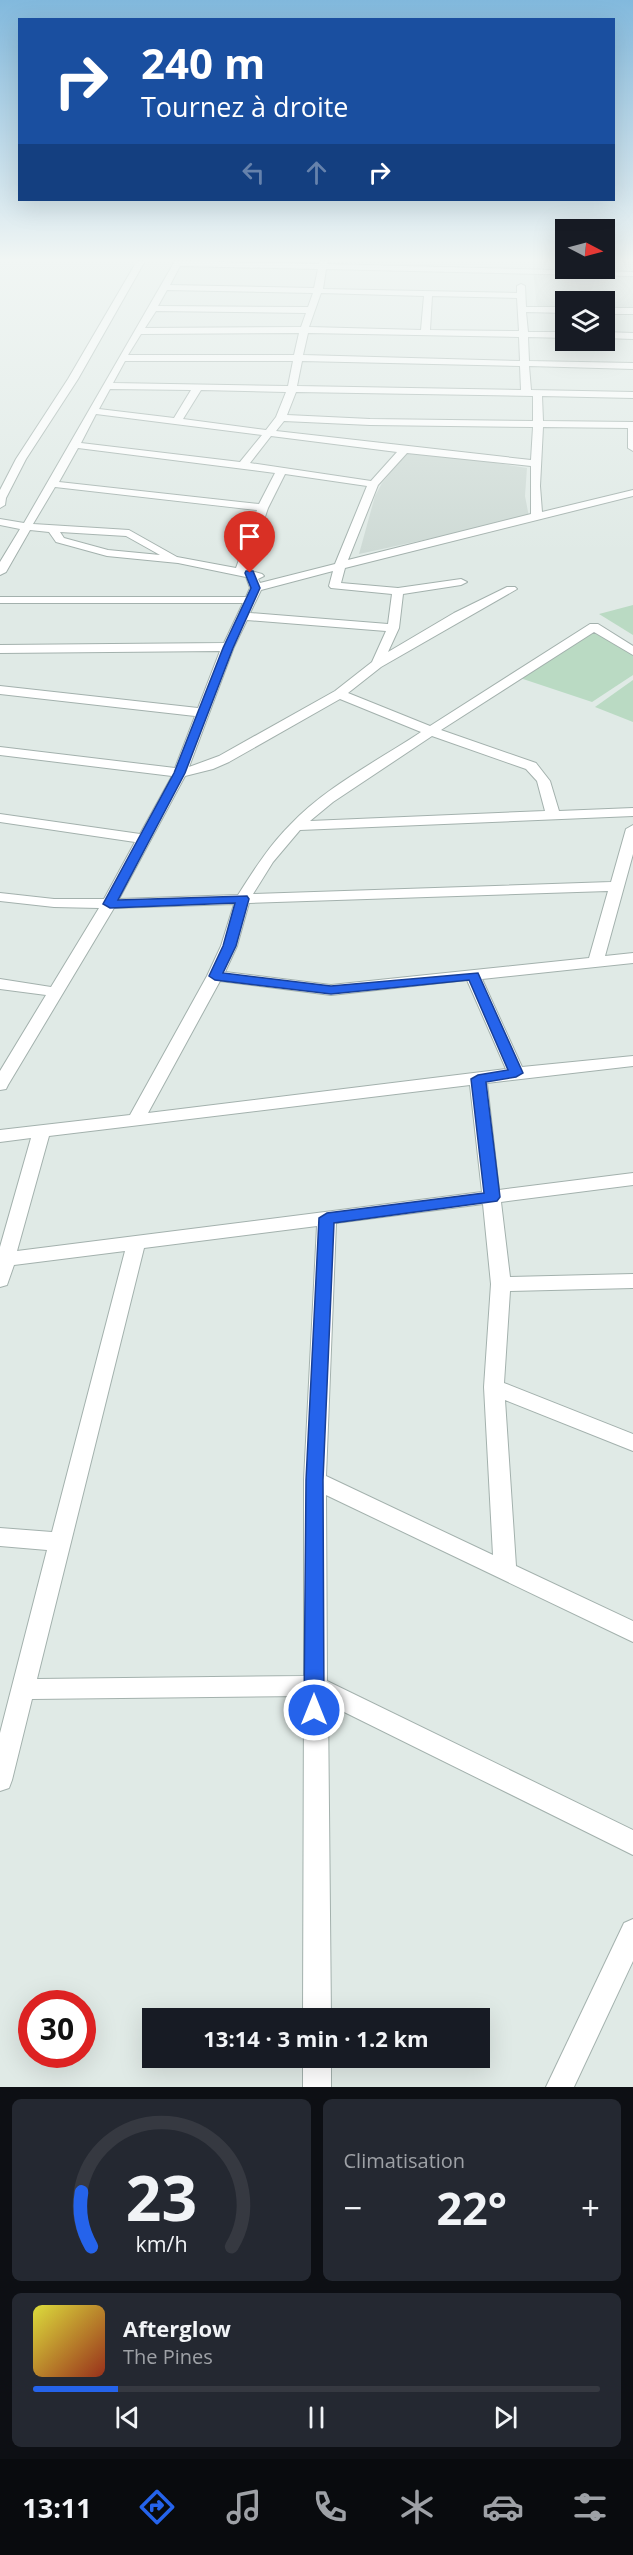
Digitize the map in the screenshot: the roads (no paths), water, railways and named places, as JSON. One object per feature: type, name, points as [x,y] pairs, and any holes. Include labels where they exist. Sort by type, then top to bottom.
[{"type":"street","points":[[0,505],[1,498],[21,459],[85,358]]},
{"type":"street","points":[[0,573],[29,527],[122,358]]},
{"type":"street","points":[[243,465],[282,418],[292,389],[298,358]]},
{"type":"street","points":[[316,358],[633,366]]},
{"type":"street","points":[[525,358],[526,392]]},
{"type":"street","points":[[108,386],[633,395]]},
{"type":"street","points":[[178,420],[198,387]]},
{"type":"street","points":[[537,392],[540,422],[534,463],[537,517]]},
{"type":"street","points":[[93,411],[405,450],[534,463]]},
{"type":"street","points":[[282,418],[370,422],[540,422],[633,425],[633,448]]},
{"type":"street","points":[[75,445],[243,465],[374,484]]},
{"type":"street","points":[[405,450],[374,484],[340,565],[335,586],[398,591],[461,582]]},
{"type":"street","points":[[255,588],[245,572],[263,508],[281,471]]},
{"type":"street","points":[[53,484],[263,508]]},
{"type":"street","points":[[2,1078],[110,904],[180,773],[228,648],[255,588],[633,493]]},
{"type":"street","points":[[0,522],[53,530],[78,529],[129,533],[178,560]]},
{"type":"street","points":[[53,530],[60,540],[107,553],[178,560],[245,572],[276,581]]},
{"type":"street","points":[[0,751],[180,773],[208,766],[339,694],[377,664],[458,616],[511,589]]},
{"type":"street","points":[[377,664],[393,628],[398,591]]},
{"type":"street","points":[[0,600],[250,600]]},
{"type":"street","points":[[243,616],[393,628]]},
{"type":"street","points":[[136,1119],[215,976],[229,946],[243,899],[267,860],[296,826],[328,799],[433,732],[537,661],[594,627],[633,651]]},
{"type":"street","points":[[0,649],[228,648]]},
{"type":"street","points":[[2,692],[204,713]]},
{"type":"street","points":[[339,694],[433,732],[518,761],[540,772],[553,815]]},
{"type":"street","points":[[296,826],[633,812]]},
{"type":"street","points":[[0,818],[144,839]]},
{"type":"street","points":[[595,963],[633,829]]},
{"type":"street","points":[[0,897],[54,903],[110,904],[615,886]]},
{"type":"street","points":[[215,976],[331,990],[633,958]]},
{"type":"street","points":[[473,976],[516,1073]]},
{"type":"street","points":[[0,984],[56,992]]},
{"type":"street","points":[[0,1136],[516,1073],[633,1061]]},
{"type":"street","points":[[478,1079],[501,1284],[494,1387],[505,1572]]},
{"type":"street","points":[[0,1280],[42,1130]]},
{"type":"street","points":[[4,1260],[633,1179]]},
{"type":"street","points":[[317,2008],[315,1480],[327,1218]]},
{"type":"street","points":[[0,1780],[136,1243]]},
{"type":"street","points":[[501,1284],[633,1281]]},
{"type":"street","points":[[494,1387],[633,1443]]},
{"type":"street","points":[[315,1480],[633,1632]]},
{"type":"street","points":[[0,1537],[59,1542]]},
{"type":"street","points":[[23,1689],[314,1686],[633,1843]]},
{"type":"street","points":[[561,2087],[633,1932]]},
{"type":"street","points":[[317,2068],[317,2087]]}]
